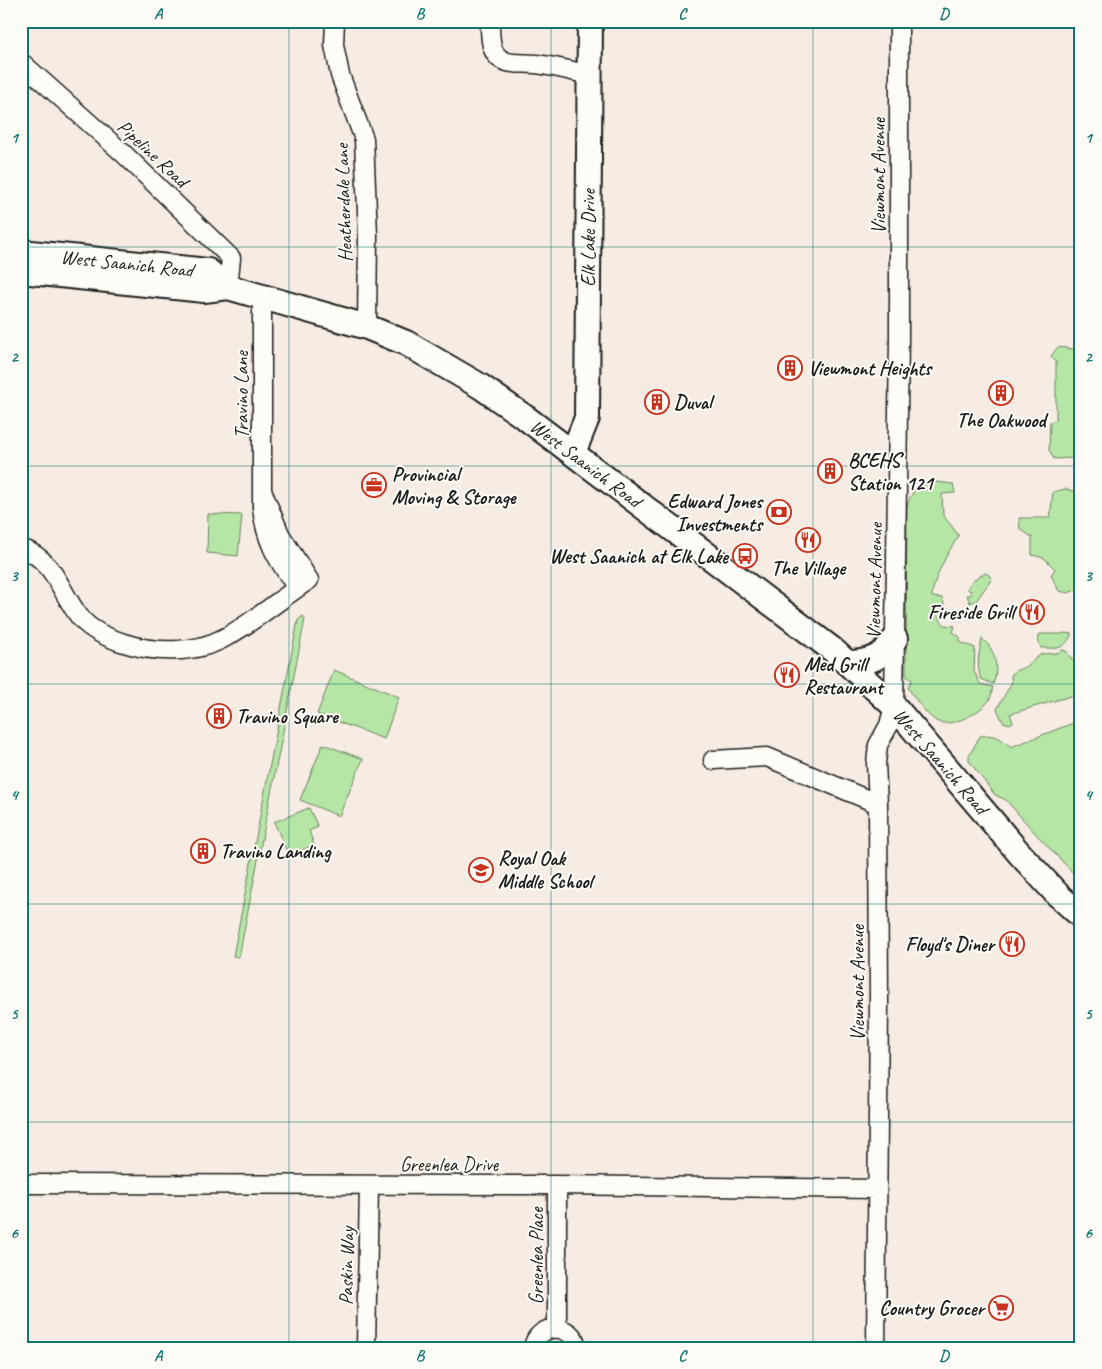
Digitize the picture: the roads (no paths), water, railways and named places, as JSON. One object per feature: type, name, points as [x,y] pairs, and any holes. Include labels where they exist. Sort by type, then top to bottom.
[{"type":"main road","name":"Elk Lake Drive","points":[[573,453],[587,418],[590,21]]},
{"type":"main road","name":"West Saanich Road","points":[[21,252],[208,271],[228,287],[367,327],[406,343],[480,386],[573,453],[833,650],[894,706],[1020,854],[1058,895],[1081,916]]},
{"type":"main road","name":"West Saanich Road","points":[[21,271],[204,290],[228,287]]},
{"type":"main road","points":[[847,663],[868,662],[878,657],[887,651],[895,639]]},
{"type":"street","name":"Heatherdale Lane","points":[[334,21],[334,45],[340,75],[358,121],[364,146],[368,235],[367,327]]},
{"type":"street","points":[[490,21],[492,48],[498,57],[510,63],[536,63],[589,75]]},
{"type":"street","name":"Viewmont Avenue","points":[[876,1348],[879,1004],[876,762],[878,745],[889,725],[894,706],[899,339],[900,21]]},
{"type":"street","name":"Pipeline Road","points":[[21,62],[124,154],[231,258],[228,287]]},
{"type":"street","name":"Travino Lane","points":[[21,548],[40,558],[52,570],[71,606],[80,618],[95,630],[111,639],[131,646],[155,650],[178,650],[203,646],[223,639],[303,584],[263,493],[262,298]]},
{"type":"street","points":[[713,760],[768,756],[878,804]]},
{"type":"street","name":"Greenlea Drive","points":[[21,1184],[558,1185],[877,1189]]},
{"type":"street","name":"Greenlea Place","points":[[556,1328],[558,1185]]},
{"type":"street","name":"Paskin Way","points":[[366,1348],[369,1186]]},
{"type":"street","name":"Greenlea Place","points":[[533,1348],[539,1334],[547,1329],[556,1328],[566,1330],[573,1336],[577,1348]]},
{"type":"place","name":"Viewmont Heights","points":[[790,368]]},
{"type":"place","name":"The Oakwood","points":[[1001,393]]},
{"type":"place","name":"Duval","points":[[657,402]]},
{"type":"place","name":"BCEHS Station 121","points":[[830,471]]},
{"type":"place","name":"Provincial Moving & Storage","points":[[374,485]]},
{"type":"place","name":"Edward Jones Investments","points":[[779,512]]},
{"type":"place","name":"The Village","points":[[808,540]]},
{"type":"place","name":"West Saanich at Elk Lake","points":[[745,556]]},
{"type":"place","name":"Fireside Grill","points":[[1032,612]]},
{"type":"place","name":"Med Grill Restaurant","points":[[787,675]]},
{"type":"place","name":"Travino Square","points":[[219,716]]},
{"type":"place","name":"Travino Landing","points":[[203,851]]},
{"type":"place","name":"Royal Oak Middle School","points":[[481,870]]},
{"type":"place","name":"Floyd's Diner","points":[[1012,944]]},
{"type":"place","name":"Country Grocer","points":[[1001,1308]]}]
